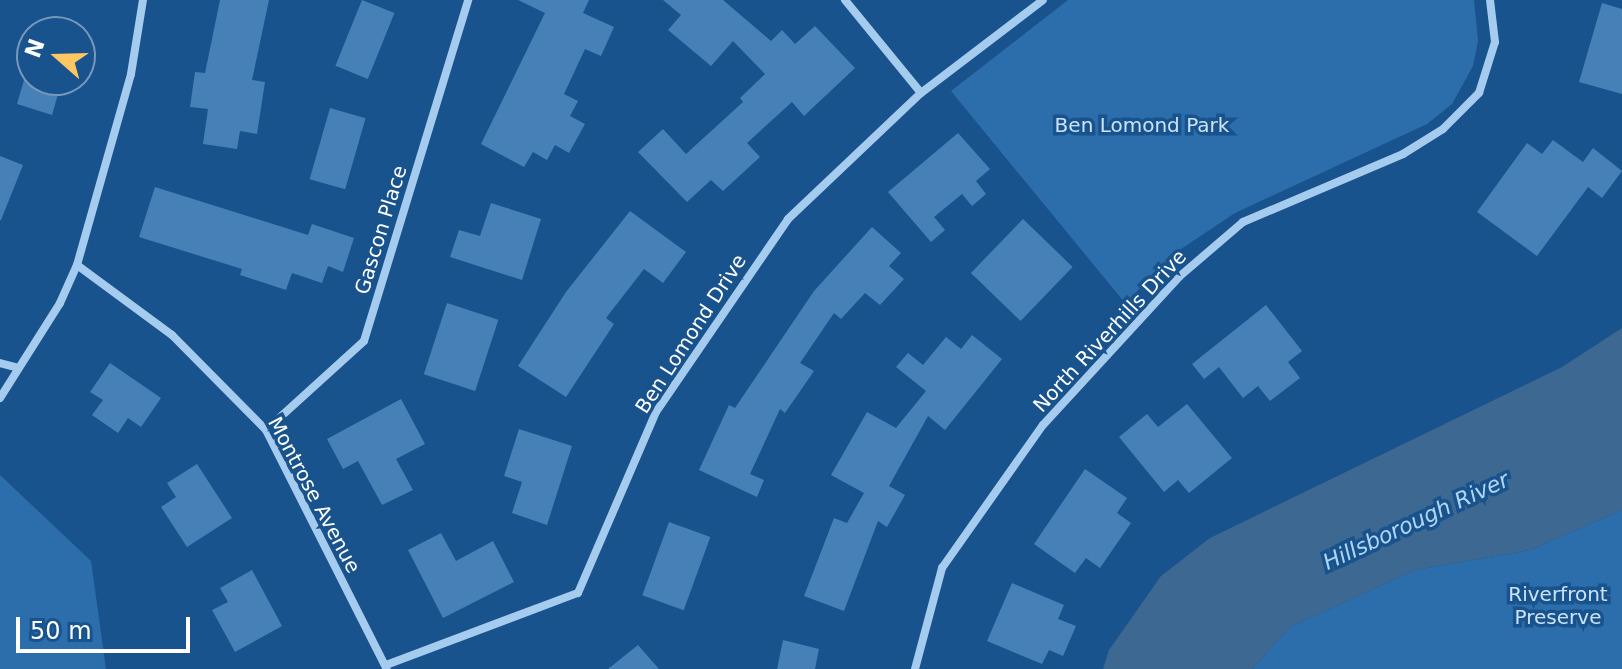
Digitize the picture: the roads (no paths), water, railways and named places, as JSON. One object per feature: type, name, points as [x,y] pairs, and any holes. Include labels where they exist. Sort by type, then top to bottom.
[{"type":"street","points":[[0,398],[15,367],[60,303],[77,265],[131,74],[143,0]]},
{"type":"street","name":"Gascon Place","points":[[266,430],[364,341],[468,0]]},
{"type":"street","points":[[845,0],[921,93]]},
{"type":"street","name":"Ben Lomond Drive","points":[[386,667],[578,593],[656,412],[779,231],[921,93],[1043,0]]},
{"type":"street","name":"North Riverhills Drive","points":[[915,669],[942,568],[1043,425],[1180,276],[1243,222],[1403,154],[1443,129],[1479,93],[1495,42],[1490,0]]},
{"type":"street","name":"Montrose Avenue","points":[[77,265],[172,335],[266,430],[386,667]]},
{"type":"street","points":[[0,363],[15,367]]},
{"type":"water","name":"Hillsborough River","points":[[1622,328],[1622,510],[1530,550],[1415,570],[1290,627],[1252,669],[1103,669],[1109,650],[1161,576],[1210,538],[1562,367]]},
{"type":"park label","name":"Ben Lomond Park","points":[[1142,125]]},
{"type":"park label","name":"Riverfront Preserve","points":[[1558,606]]}]
